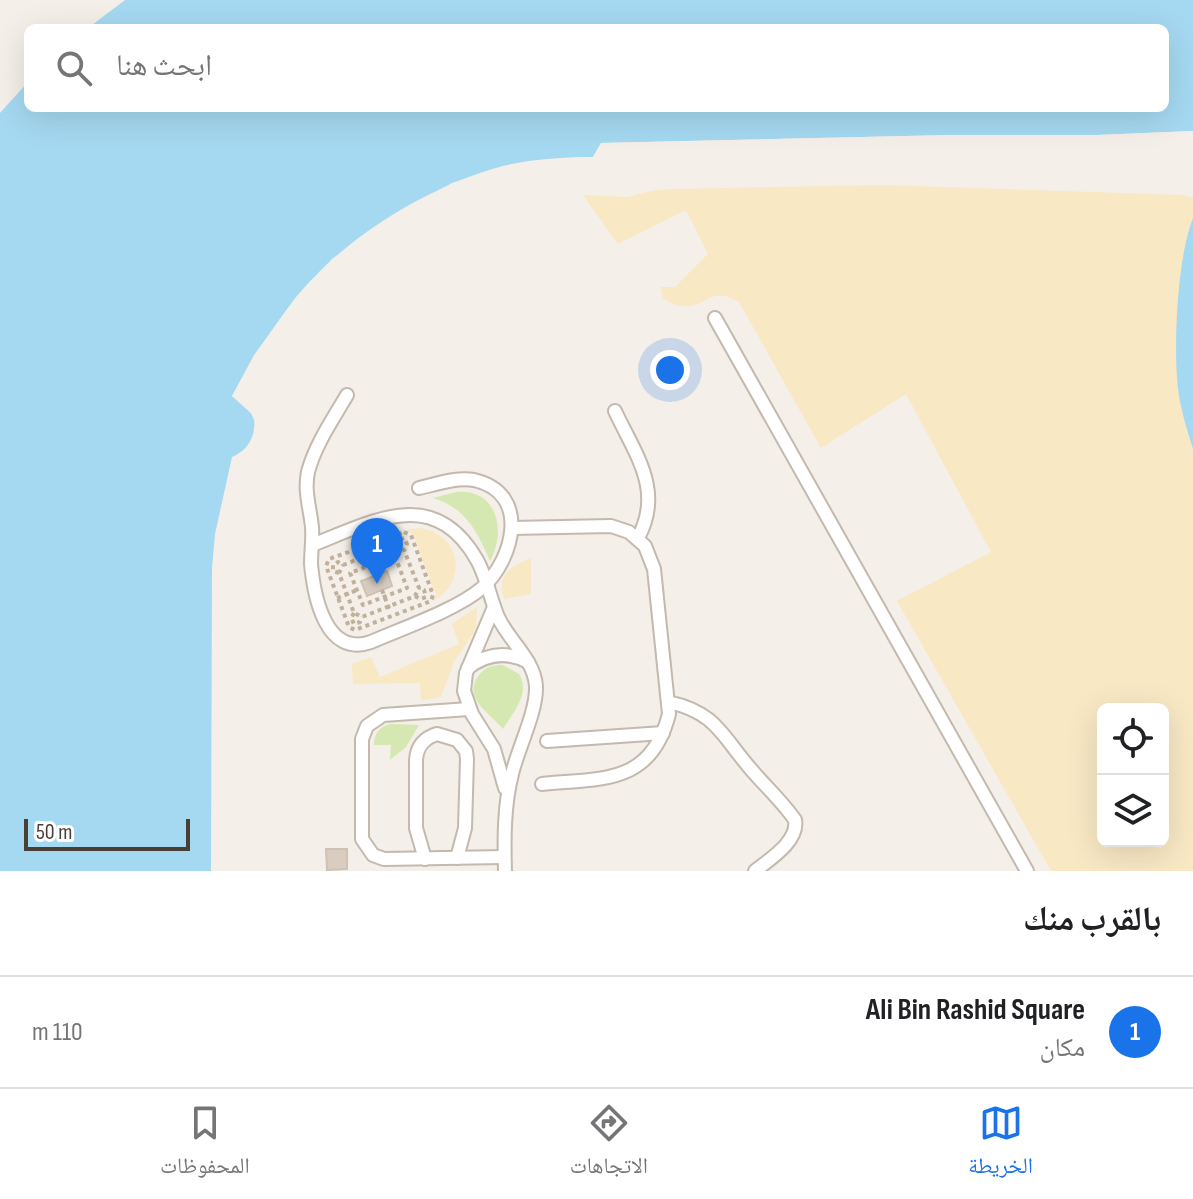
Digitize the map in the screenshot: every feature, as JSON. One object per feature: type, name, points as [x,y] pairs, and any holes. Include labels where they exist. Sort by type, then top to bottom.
[{"type":"lane","points":[[715,318],[879,614],[1027,871]]},
{"type":"lane","points":[[347,395],[308,471],[306,493],[312,528],[313,574],[320,604],[337,640],[350,645],[364,645],[465,600],[487,583],[507,554],[512,528],[506,504],[500,495],[481,482],[459,480],[419,488]]},
{"type":"lane","points":[[615,411],[645,475],[650,494],[649,512],[638,538]]},
{"type":"lane","points":[[312,545],[387,517],[422,514],[433,517],[454,531],[477,561],[500,621],[528,662],[535,678],[535,696],[507,797],[505,871]]},
{"type":"lane","points":[[512,528],[611,526],[638,538],[651,557],[654,569],[669,714],[663,733],[640,764],[618,776],[542,784]]},
{"type":"lane","points":[[494,607],[467,669],[464,691],[469,709],[494,749],[507,797]]},
{"type":"lane","points":[[467,669],[483,658],[501,654],[528,662]]},
{"type":"lane","points":[[668,702],[685,705],[711,719],[795,820],[797,829],[792,837],[755,871]]},
{"type":"lane","points":[[469,709],[383,715],[372,721],[364,732],[361,833],[373,855],[384,859],[504,857]]},
{"type":"lane","points":[[547,741],[663,733]]},
{"type":"lane","points":[[425,859],[416,828],[417,753],[424,741],[437,734],[457,740],[466,751],[465,828],[457,858]]},
{"type":"path","points":[[404,532],[411,535],[433,595],[431,601],[355,630],[349,627],[338,597],[326,566],[329,559],[404,532]]},
{"type":"path","points":[[395,545],[404,550],[414,568],[419,588],[415,596],[389,609],[362,617],[354,613],[339,573],[343,565],[395,545],[404,538],[407,544],[404,550]]},
{"type":"path","points":[[369,553],[373,565]]},
{"type":"path","points":[[395,556],[401,572],[407,588],[363,605],[350,573],[395,556]]},
{"type":"path","points":[[339,573],[333,571],[333,565],[338,562],[343,565]]},
{"type":"path","points":[[401,572],[414,568]]},
{"type":"path","points":[[415,596],[420,599],[426,597],[424,590],[419,588]]},
{"type":"path","points":[[320,604],[357,590]]},
{"type":"path","points":[[382,590],[389,609]]},
{"type":"path","points":[[354,613],[351,618],[354,624],[360,622],[362,617]]},
{"type":"green space","points":[[456,492],[481,497],[495,514],[498,537],[490,561],[462,514],[433,498]]},
{"type":"green space","points":[[503,665],[519,674],[523,689],[519,703],[503,729],[480,705],[473,691],[481,672]]},
{"type":"green space","points":[[390,724],[419,725],[406,747],[390,760],[391,745],[374,745],[378,732]]},
{"type":"sand","points":[[881,185],[1183,195],[1193,198],[1193,218],[1187,235],[1178,306],[1177,379],[1193,449],[1193,871],[1051,871],[897,601],[991,552],[906,394],[821,448],[739,302],[721,295],[690,306],[663,299],[661,287],[675,287],[708,254],[686,210],[618,244],[583,195],[627,197],[651,191]]},
{"type":"sand","points":[[420,528],[434,532],[444,540],[452,549],[455,560],[456,571],[452,582],[433,601],[436,595],[413,534],[406,530]]},
{"type":"sand","points":[[531,558],[531,594],[504,599],[502,583],[507,572]]},
{"type":"sand","points":[[477,607],[476,629],[454,662],[441,697],[421,701],[420,683],[353,684],[352,664],[371,657],[380,677],[459,644],[452,624]]},
{"type":"water","points":[[125,0],[1193,0],[1193,131],[601,143],[593,157],[525,162],[474,175],[389,217],[337,255],[295,299],[232,396],[254,416],[254,423],[253,435],[247,446],[232,457],[215,534],[212,568],[211,871],[0,871],[0,113],[24,86],[24,112],[1169,112],[1169,24],[93,24]]},
{"type":"water","points":[[1193,218],[1193,449],[1179,395],[1176,340],[1181,274]]},
{"type":"pier","points":[[1193,131],[1193,135],[1097,139],[604,147],[594,161],[505,170],[453,187],[401,216],[335,262],[299,300],[258,357],[237,395],[257,414],[255,422],[250,411],[232,396],[254,355],[296,297],[332,259],[399,212],[452,183],[504,166],[593,157],[601,143]]},
{"type":"building","points":[[387,571],[392,586],[367,596],[361,581]]},
{"type":"building","points":[[326,849],[347,849],[347,869],[327,870]]},
{"type":"place","name":"Ali Bin Rashid Square","points":[[377,584]]}]
